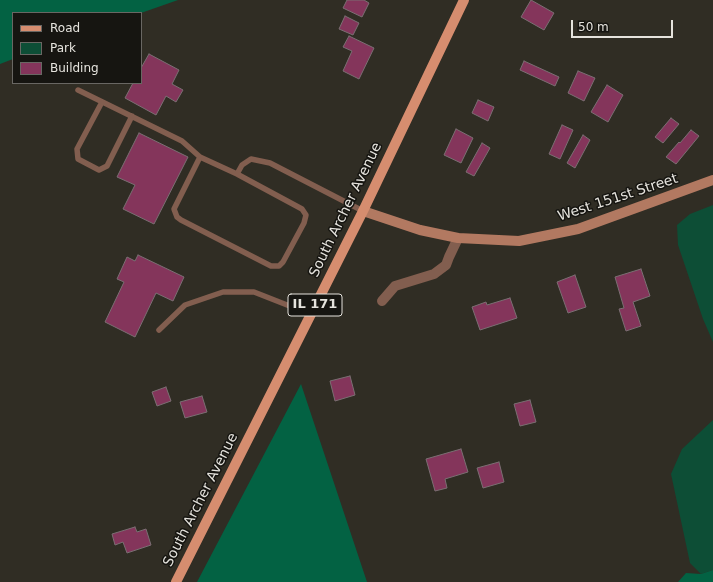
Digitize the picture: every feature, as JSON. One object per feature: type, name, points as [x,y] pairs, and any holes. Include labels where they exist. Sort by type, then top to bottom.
[{"type":"main road","name":"South Archer Avenue","points":[[176,582],[363,211],[464,0]]},
{"type":"street","name":"West 151st Street","points":[[363,211],[420,230],[458,238],[519,241],[578,229],[713,180]]},
{"type":"street","points":[[382,301],[395,286],[434,274],[446,265],[458,238]]},
{"type":"lane","points":[[78,90],[182,140],[200,157],[237,174],[302,209],[306,215],[304,223],[283,262],[279,266],[271,266],[177,217],[174,209],[200,157]]},
{"type":"lane","points":[[102,102],[76,149],[78,159],[99,170],[107,166],[132,116]]},
{"type":"lane","points":[[237,174],[242,165],[251,160],[270,163],[363,211]]},
{"type":"lane","points":[[159,330],[185,306],[222,292],[254,292],[310,314]]},
{"type":"green space","points":[[0,0],[178,0],[142,13],[12,12],[12,59],[0,64]]},
{"type":"green space","points":[[713,205],[713,342],[703,319],[678,245],[677,225],[690,214]]},
{"type":"green space","points":[[301,384],[367,582],[197,582]]},
{"type":"green space","points":[[713,420],[713,570],[701,574],[690,563],[671,474],[682,449]]},
{"type":"green space","points":[[713,570],[713,582],[678,582],[686,573],[701,574]]},
{"type":"building","points":[[347,0],[364,0],[369,3],[362,17],[343,8]]},
{"type":"building","points":[[531,0],[554,13],[544,30],[521,17]]},
{"type":"building","points":[[345,16],[359,23],[353,35],[339,29]]},
{"type":"building","points":[[349,36],[374,48],[359,79],[343,71],[352,51],[343,47]]},
{"type":"building","points":[[149,54],[179,70],[172,84],[183,90],[176,102],[166,96],[156,115],[125,98],[132,84],[142,84],[142,66]]},
{"type":"building","points":[[524,61],[559,77],[555,86],[520,70]]},
{"type":"building","points":[[578,71],[595,78],[584,101],[568,93]]},
{"type":"building","points":[[607,85],[623,95],[608,122],[591,112]]},
{"type":"building","points":[[478,100],[494,107],[488,121],[472,113]]},
{"type":"building","points":[[671,118],[679,124],[663,143],[655,137]]},
{"type":"building","points":[[562,125],[573,130],[560,159],[549,154]]},
{"type":"building","points":[[456,129],[473,138],[461,163],[444,155]]},
{"type":"building","points":[[691,130],[699,136],[676,164],[666,157]]},
{"type":"building","points":[[139,133],[188,157],[154,224],[123,209],[135,185],[117,177]]},
{"type":"building","points":[[583,135],[590,140],[575,168],[567,163]]},
{"type":"building","points":[[482,143],[490,148],[474,176],[466,172]]},
{"type":"building","points":[[138,255],[184,277],[173,301],[156,293],[135,337],[105,322],[124,282],[117,279],[127,257],[135,261]]},
{"type":"building","points":[[641,269],[650,296],[633,302],[641,326],[626,331],[619,309],[624,308],[615,277]]},
{"type":"building","points":[[575,275],[586,307],[568,313],[557,282]]},
{"type":"building","points":[[510,298],[517,318],[480,330],[472,307],[486,302],[487,305]]},
{"type":"building","points":[[350,376],[355,395],[335,401],[330,381]]},
{"type":"building","points":[[166,387],[171,401],[157,406],[152,392]]},
{"type":"building","points":[[202,396],[207,412],[185,418],[180,402]]},
{"type":"building","points":[[530,400],[536,422],[520,426],[514,404]]},
{"type":"building","points":[[461,449],[468,472],[445,479],[447,488],[435,491],[426,459]]},
{"type":"building","points":[[499,462],[504,482],[483,488],[477,468]]},
{"type":"building","points":[[135,527],[137,532],[146,529],[151,545],[127,553],[123,542],[115,545],[112,534]]}]
